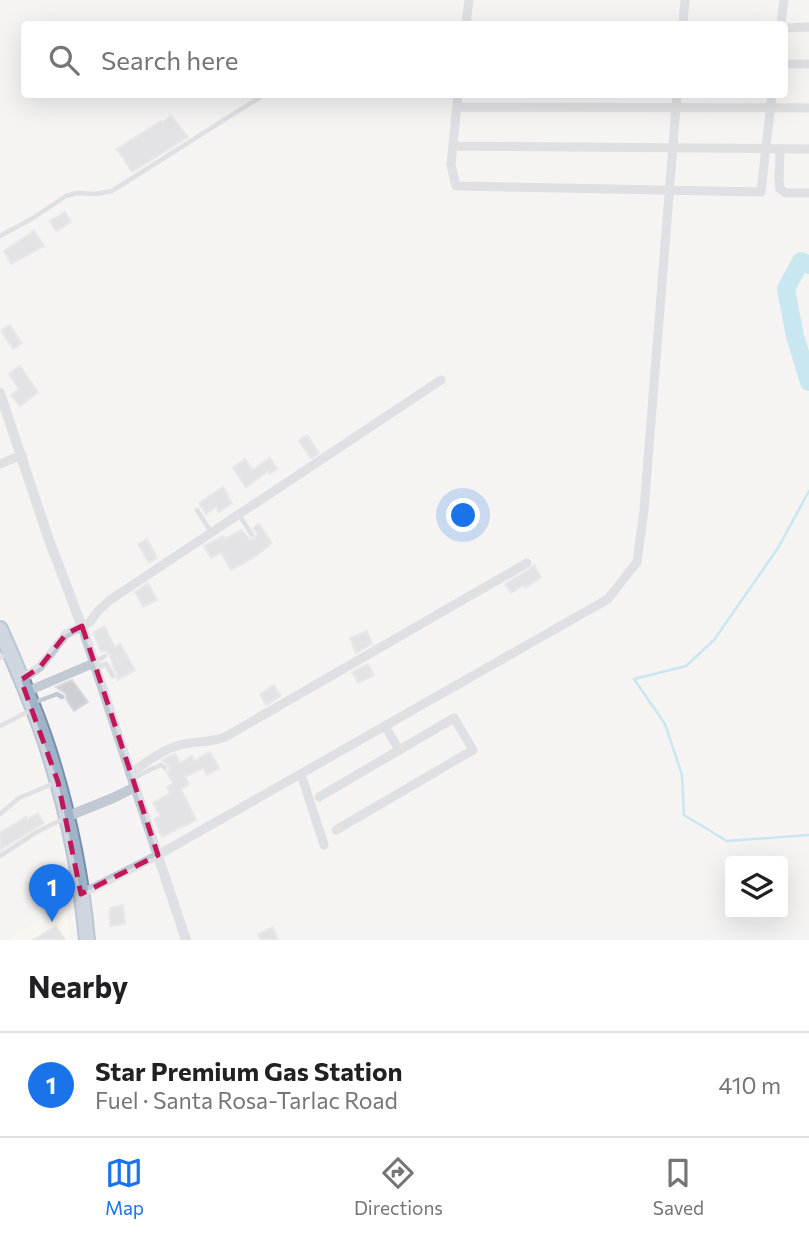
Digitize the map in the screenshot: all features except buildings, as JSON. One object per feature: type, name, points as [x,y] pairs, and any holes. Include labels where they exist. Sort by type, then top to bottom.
[{"type":"highway","points":[[3,644],[28,696],[58,782],[81,894],[86,940]]},
{"type":"street","points":[[466,21],[469,0]]},
{"type":"street","points":[[683,21],[685,0]]},
{"type":"street","points":[[781,21],[784,0]]},
{"type":"street","points":[[788,29],[809,27]]},
{"type":"street","points":[[788,64],[809,64]]},
{"type":"street","points":[[458,98],[450,165],[456,186],[761,192],[771,98]]},
{"type":"street","points":[[81,894],[158,855],[608,599],[637,562],[645,496],[677,98]]},
{"type":"street","points":[[457,107],[809,108]]},
{"type":"street","points":[[453,146],[809,149]]},
{"type":"street","points":[[780,149],[780,189],[786,193],[809,193]]},
{"type":"street","points":[[28,696],[40,667],[66,634],[89,623],[110,600],[442,380]]},
{"type":"street","points":[[0,393],[49,540],[82,626],[186,940]]},
{"type":"street","points":[[0,464],[22,456]]},
{"type":"street","points":[[66,817],[113,798],[133,780],[150,759],[178,745],[211,742],[225,737],[527,563]]},
{"type":"street","points":[[28,696],[95,665]]},
{"type":"street","points":[[319,797],[454,718],[473,750],[336,830]]},
{"type":"street","points":[[385,726],[399,750]]},
{"type":"street","points":[[301,774],[324,845]]},
{"type":"lane","points":[[0,236],[66,196],[112,191],[259,98]]},
{"type":"lane","points":[[197,510],[211,533]]},
{"type":"lane","points":[[239,515],[252,535]]},
{"type":"lane","points":[[95,665],[105,656]]},
{"type":"lane","points":[[95,665],[106,664],[113,676]]},
{"type":"lane","points":[[0,726],[28,696],[57,694],[62,697]]},
{"type":"lane","points":[[133,780],[157,766],[164,768]]},
{"type":"lane","points":[[0,814],[19,798],[58,782]]},
{"type":"lane","points":[[0,856],[35,832],[66,817]]},
{"type":"highlighted area","points":[[82,626],[158,855],[81,894],[58,782],[21,680],[40,667],[66,634]]},
{"type":"shaded area","points":[[65,905],[70,940],[8,940]]},
{"type":"waterway","points":[[809,265],[801,261],[786,289],[795,336],[809,382]]},
{"type":"waterway","points":[[809,491],[778,548],[714,640],[686,666],[634,679],[665,724],[682,775],[684,815],[727,841],[809,835]]},
{"type":"place","name":"Star Premium Gas Station","points":[[52,922]]}]
